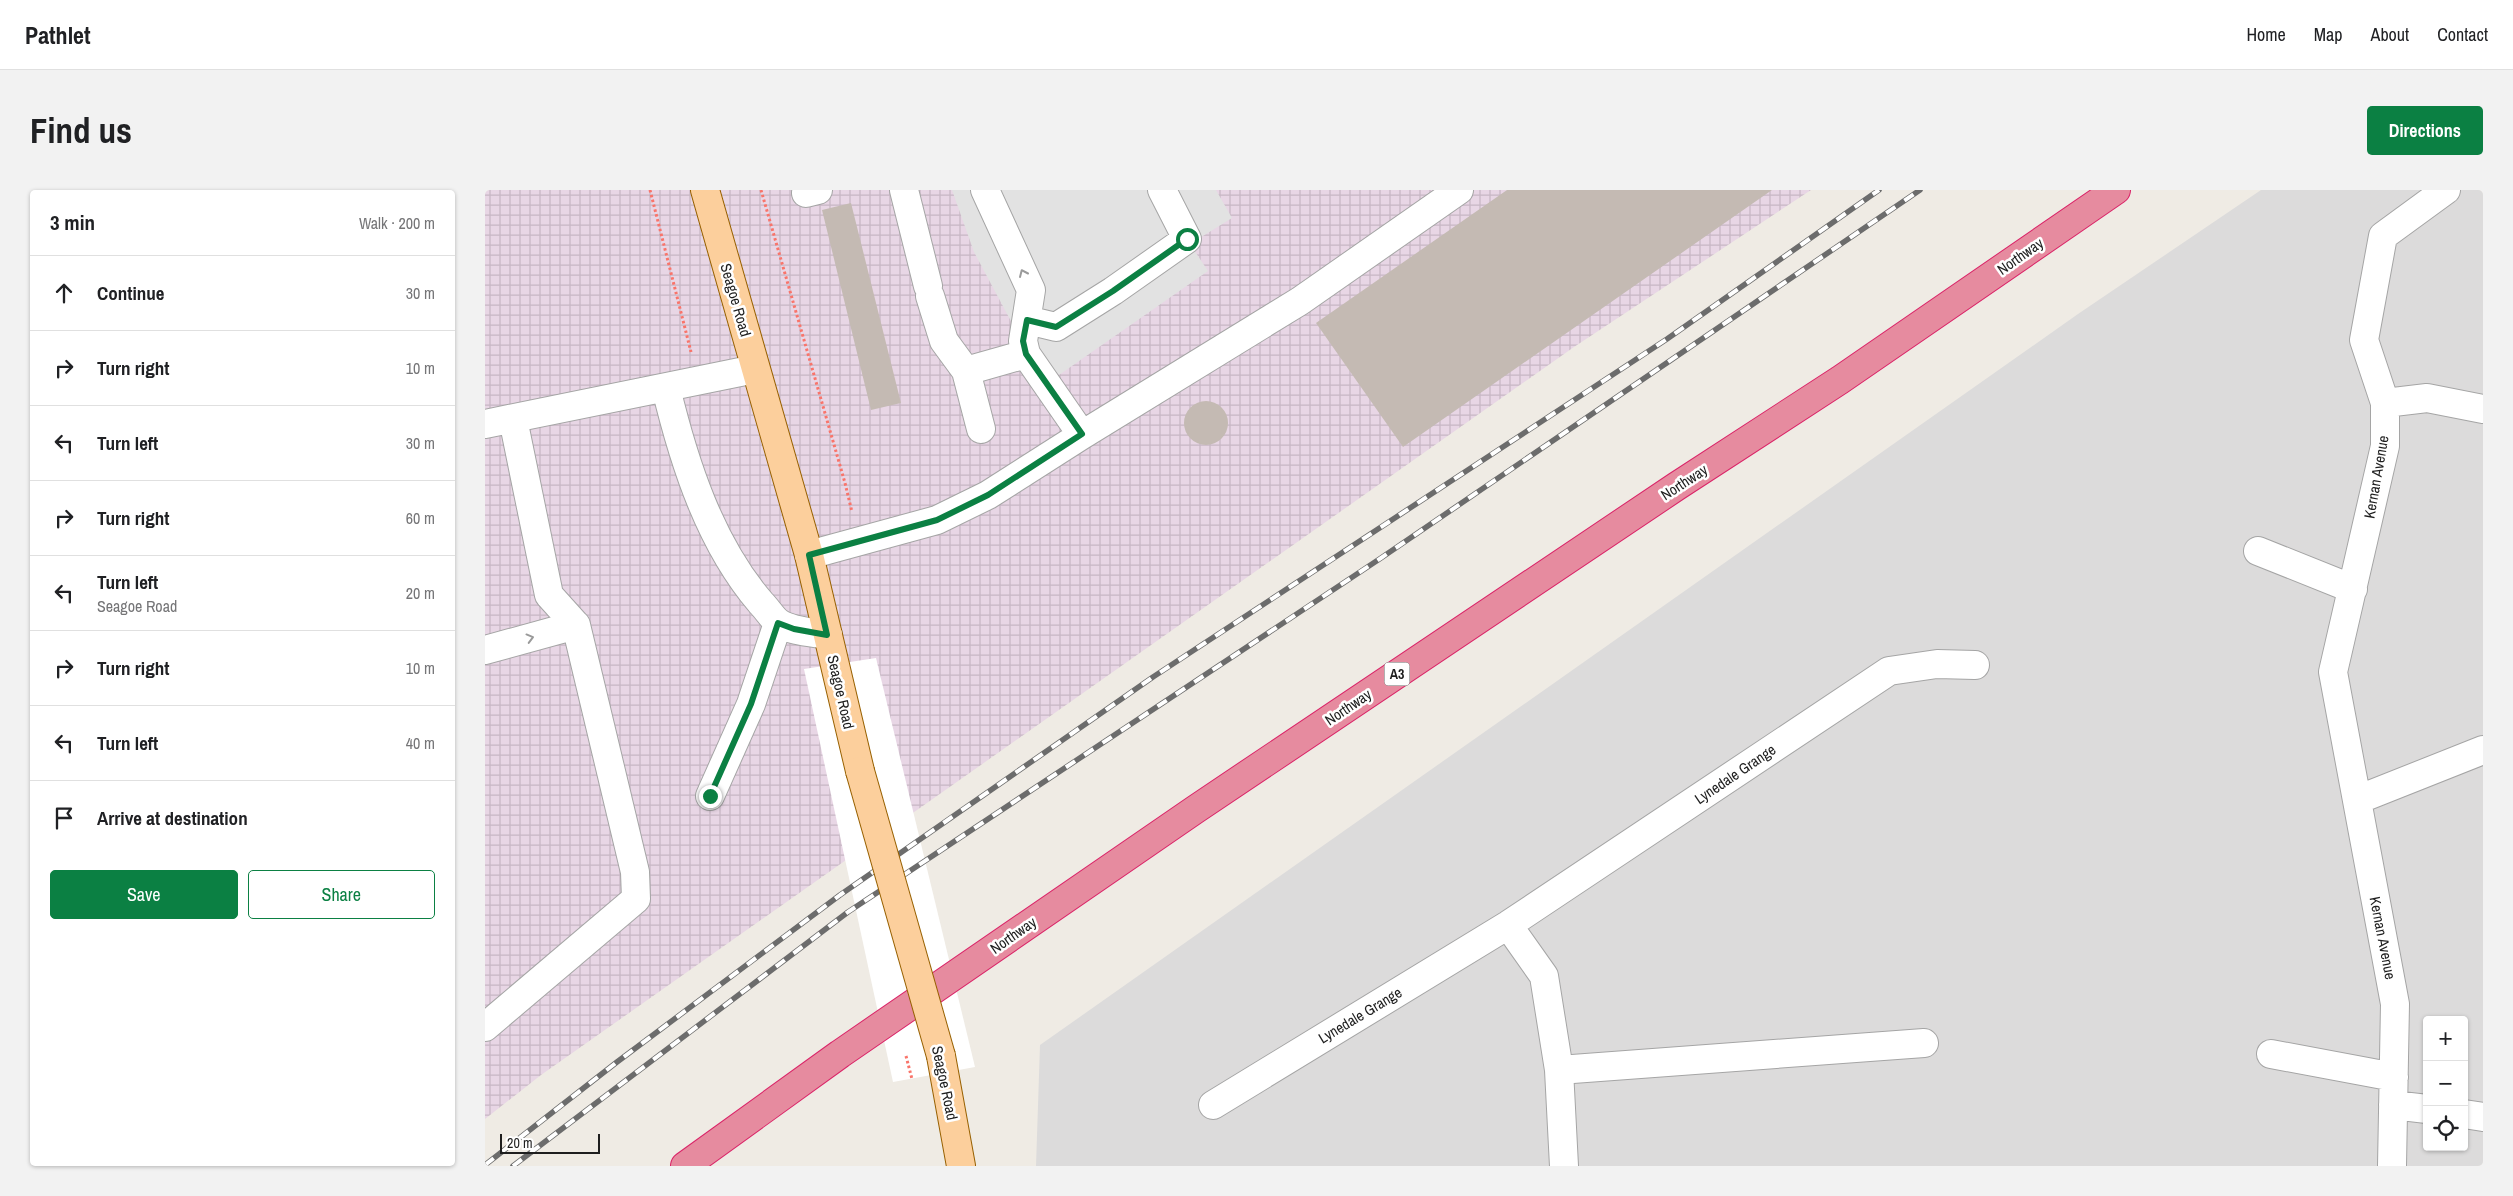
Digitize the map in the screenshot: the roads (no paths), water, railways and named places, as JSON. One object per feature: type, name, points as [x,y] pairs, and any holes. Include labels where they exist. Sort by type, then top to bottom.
[{"type":"highway","name":"Northway","points":[[685,1166],[841,1054],[1195,809],[1669,491],[1840,380],[2115,190]]},
{"type":"main road","name":"Seagoe Road","points":[[705,190],[809,555],[860,770],[941,1056],[961,1166]]},
{"type":"street","points":[[904,190],[929,291],[944,340],[966,371],[981,429]]},
{"type":"street","points":[[985,190],[1031,290],[1023,341],[1026,354],[1082,434]]},
{"type":"street","points":[[1027,320],[1056,327],[1113,291],[1187,239],[1162,190]]},
{"type":"street","points":[[809,555],[937,520],[988,495],[1082,434],[1300,301],[1459,190]]},
{"type":"street","name":"Kernan Avenue","points":[[2392,1166],[2395,1004],[2333,672],[2385,446],[2385,403],[2364,340],[2383,236],[2446,190]]},
{"type":"street","points":[[966,371],[1026,354]]},
{"type":"street","points":[[485,424],[699,382],[755,369]]},
{"type":"street","points":[[666,388],[680,447],[712,524],[741,579],[778,623],[794,629],[827,635]]},
{"type":"street","points":[[2385,403],[2427,398],[2483,409]]},
{"type":"street","points":[[485,1027],[636,898],[635,872],[576,625],[549,595],[513,419]]},
{"type":"street","points":[[2257,551],[2353,589]]},
{"type":"street","points":[[710,796],[751,704],[778,623]]},
{"type":"street","points":[[485,650],[576,625]]},
{"type":"street","name":"Lynedale Grange","points":[[1213,1106],[1508,925],[1889,672],[1937,664],[1975,665]]},
{"type":"street","points":[[2357,800],[2483,750]]},
{"type":"street","points":[[1508,925],[1544,976],[1559,1070],[1564,1166]]},
{"type":"street","points":[[1559,1070],[1924,1043]]},
{"type":"street","points":[[2271,1054],[2394,1077]]},
{"type":"street","points":[[2393,1105],[2423,1109]]},
{"type":"street","points":[[2468,1115],[2483,1117]]},
{"type":"railway","points":[[485,1165],[617,1062],[840,895],[1153,677],[1667,339],[1879,190]]},
{"type":"railway","points":[[513,1166],[848,912],[1381,558],[1920,190]]}]
